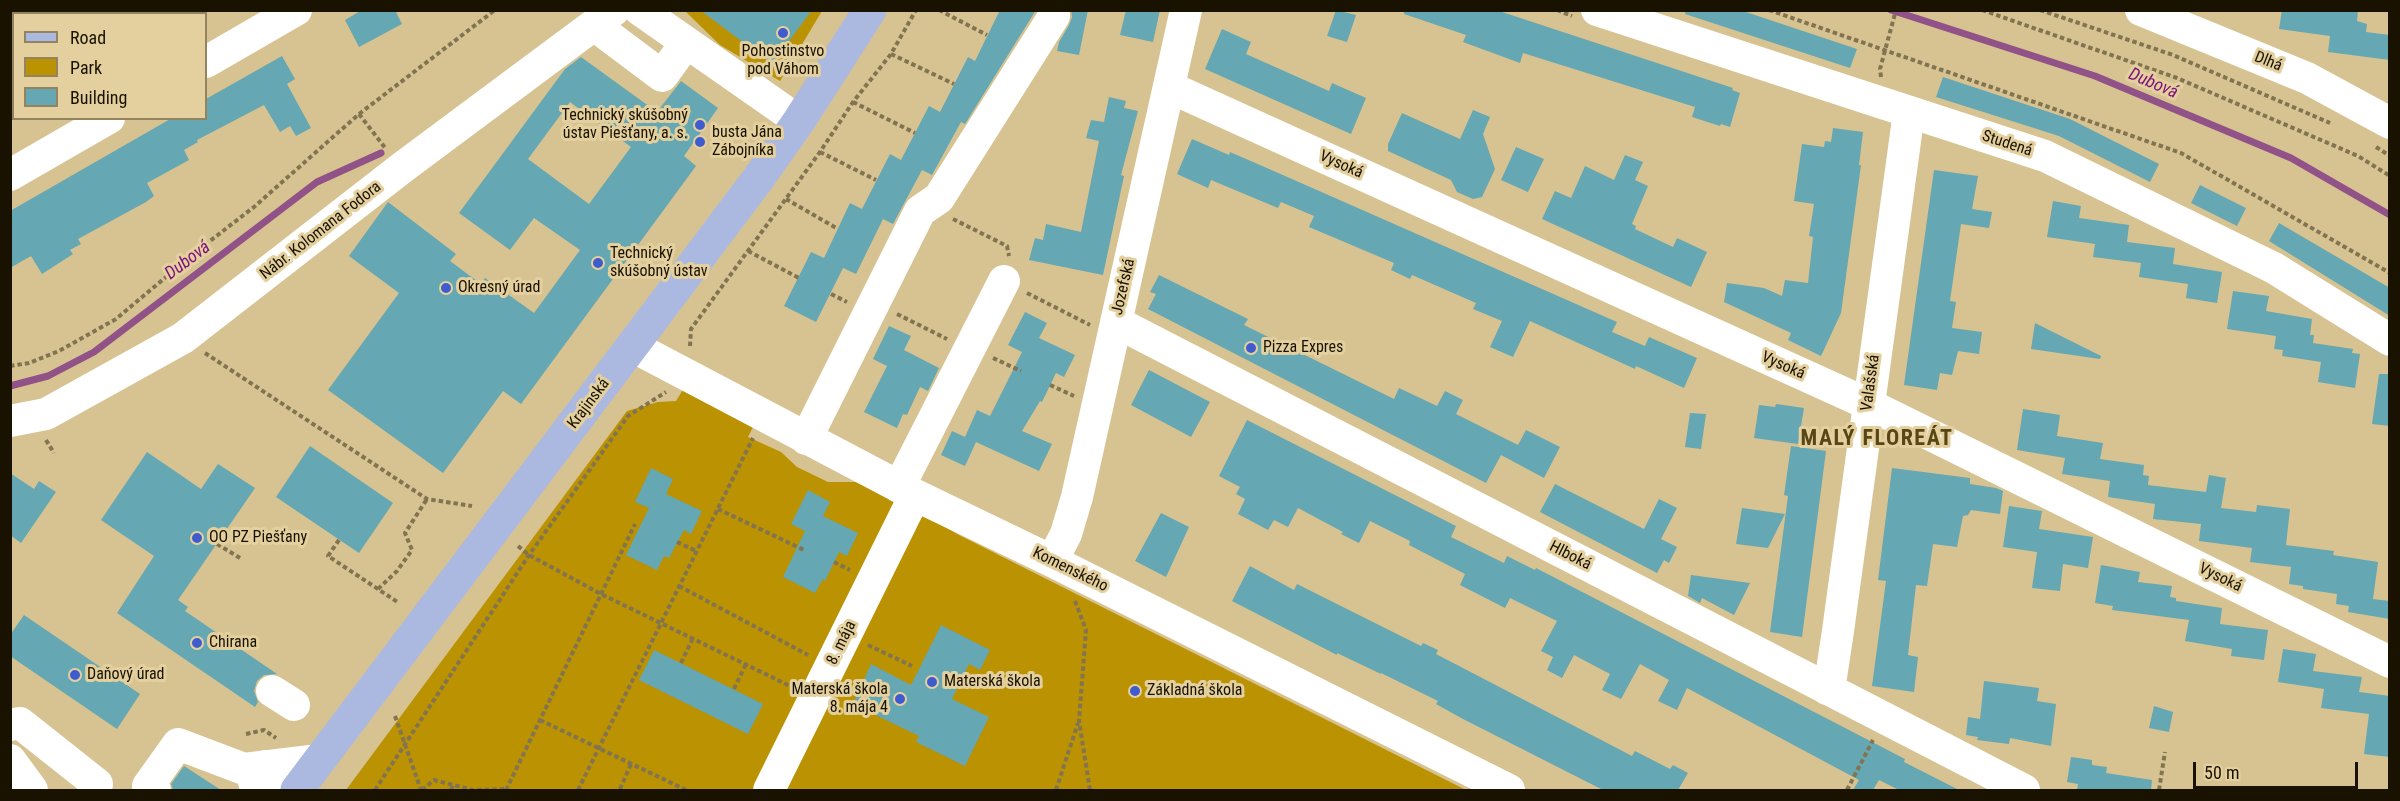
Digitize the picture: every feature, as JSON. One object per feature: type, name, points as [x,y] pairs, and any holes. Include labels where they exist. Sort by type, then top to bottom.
[{"type":"main road","name":"Krajinská","points":[[297,790],[732,214],[799,121],[870,10]]},
{"type":"street","points":[[207,61],[296,10]]},
{"type":"street","name":"Jozefská","points":[[1052,561],[1066,534],[1077,497],[1105,324],[1169,87],[1186,10]]},
{"type":"street","name":"Dlhá","points":[[2141,10],[2307,78],[2381,134]]},
{"type":"street","name":"Studená","points":[[1589,14],[2045,156],[2274,268],[2390,340]]},
{"type":"street","points":[[806,439],[920,212],[939,198],[1054,16]]},
{"type":"street","points":[[604,18],[662,76],[666,22]]},
{"type":"street","name":"Nábr. Kolomana Fodora","points":[[10,421],[46,414],[183,338],[403,167],[604,18]]},
{"type":"street","points":[[666,22],[799,121]]},
{"type":"street","name":"Vysoká","points":[[1169,87],[1868,404],[2390,662]]},
{"type":"street","name":"Valašská","points":[[1827,689],[1831,677],[1909,112]]},
{"type":"street","points":[[10,176],[106,120]]},
{"type":"street","name":"8. mája","points":[[769,790],[969,351],[1004,281]]},
{"type":"street","name":"Hlboká","points":[[1105,324],[2024,790]]},
{"type":"street","name":"Komenského","points":[[633,346],[907,491],[1052,561],[1509,790]]},
{"type":"street","points":[[10,725],[20,723],[97,784]]},
{"type":"street","points":[[149,789],[178,744],[244,770],[263,782],[319,760]]},
{"type":"street","points":[[10,760],[32,790]]},
{"type":"path","points":[[10,366],[29,363],[59,351],[116,319],[255,207],[359,114],[495,10]]},
{"type":"path","points":[[690,351],[691,329],[820,152],[853,102],[891,54],[916,10]]},
{"type":"path","points":[[939,10],[987,35]]},
{"type":"path","points":[[1557,10],[1589,14]]},
{"type":"path","points":[[1769,10],[2181,153],[2390,273]]},
{"type":"path","points":[[1881,80],[1880,69],[1896,10]]},
{"type":"path","points":[[1982,10],[2177,78],[2358,156],[2390,176]]},
{"type":"path","points":[[2040,10],[2173,55],[2333,124]]},
{"type":"path","points":[[891,54],[954,84]]},
{"type":"path","points":[[853,102],[915,133]]},
{"type":"path","points":[[359,114],[380,143],[403,167]]},
{"type":"path","points":[[2381,134],[2390,156]]},
{"type":"path","points":[[820,152],[876,180]]},
{"type":"path","points":[[786,199],[838,229]]},
{"type":"path","points":[[927,207],[1007,246],[1011,264],[1004,281],[1105,324]]},
{"type":"path","points":[[748,251],[799,278]]},
{"type":"path","points":[[874,302],[969,351]]},
{"type":"path","points":[[183,338],[427,499],[472,506]]},
{"type":"path","points":[[1050,385],[1078,398]]},
{"type":"path","points":[[375,790],[529,555],[628,416],[669,390]]},
{"type":"path","points":[[578,790],[754,435]]},
{"type":"path","points":[[378,589],[397,572],[412,550],[405,533],[427,499]]},
{"type":"path","points":[[718,509],[804,550]]},
{"type":"path","points":[[395,716],[422,790],[434,780],[473,790],[506,790],[635,524]]},
{"type":"path","points":[[339,540],[328,556],[399,603]]},
{"type":"path","points":[[677,542],[696,551]]},
{"type":"path","points":[[217,544],[240,558]]},
{"type":"path","points":[[518,546],[529,555],[601,594],[793,687]]},
{"type":"path","points":[[834,562],[850,571]]},
{"type":"path","points":[[679,586],[808,655]]},
{"type":"path","points":[[1083,600],[1072,595],[1086,630],[1079,721],[1090,790]]},
{"type":"path","points":[[681,663],[693,638]]},
{"type":"path","points":[[864,643],[912,666]]},
{"type":"path","points":[[734,689],[746,664]]},
{"type":"path","points":[[540,720],[686,790]]},
{"type":"path","points":[[1056,790],[1079,721]]},
{"type":"path","points":[[246,734],[264,730]]},
{"type":"path","points":[[1848,790],[1877,732]]},
{"type":"path","points":[[2159,790],[2164,752]]},
{"type":"path","points":[[620,789],[631,764]]},
{"type":"path","points":[[451,790],[453,785]]},
{"type":"green space","points":[[685,11],[822,11],[780,81],[720,45]]},
{"type":"green space","points":[[684,388],[755,423],[748,437],[781,452],[797,467],[828,482],[871,482],[957,534],[1466,790],[346,790],[627,411],[658,402],[676,401]]},
{"type":"building","points":[[362,10],[395,10],[402,24],[359,47],[345,20]]},
{"type":"building","points":[[700,10],[812,10],[772,64]]},
{"type":"building","points":[[1000,10],[1036,10],[965,124],[961,122],[932,175],[922,170],[893,224],[883,219],[856,274],[843,268],[816,322],[784,306],[811,252],[824,258],[850,203],[862,209],[890,154],[901,160],[929,106],[940,112],[968,57],[975,61]]},
{"type":"building","points":[[1071,10],[1088,10],[1079,55],[1057,51],[1059,42],[1072,17]]},
{"type":"building","points":[[1126,10],[1160,10],[1153,42],[1120,35]]},
{"type":"building","points":[[1336,10],[1356,15],[1347,42],[1327,36]]},
{"type":"building","points":[[1404,10],[1496,10],[1733,88],[1732,90],[1740,93],[1730,127],[1692,117],[1695,107],[1523,53],[1520,63],[1463,42],[1466,35],[1404,14]]},
{"type":"building","points":[[1686,10],[1740,10],[1857,49],[1850,68],[1685,14]]},
{"type":"building","points":[[2282,10],[2358,10],[2357,21],[2367,24],[2366,32],[2390,35],[2390,60],[2328,52],[2330,36],[2279,29]]},
{"type":"building","points":[[1222,29],[1251,42],[1246,54],[1329,91],[1332,83],[1366,98],[1351,134],[1205,69]]},
{"type":"building","points":[[282,56],[295,79],[287,84],[311,128],[296,136],[290,126],[280,132],[264,105],[197,140],[198,142],[184,150],[189,160],[147,183],[154,196],[78,239],[81,244],[70,250],[73,254],[42,274],[31,256],[10,268],[10,211],[169,120],[207,120],[207,98]]},
{"type":"building","name":"Technický skúšobný ústav","points":[[581,57],[657,112],[681,81],[718,108],[684,156],[696,166],[521,404],[503,391],[443,473],[328,390],[399,293],[349,256],[388,202],[456,254],[450,261],[481,284],[485,278],[534,313],[580,250],[534,218],[510,250],[459,213],[565,69]],"holes":[[[570,102],[631,147],[589,204],[528,159]]]},
{"type":"building","points":[[1943,77],[2070,119],[2159,164],[2150,182],[2059,136],[1936,97]]},
{"type":"building","points":[[1109,97],[1126,101],[1124,108],[1138,111],[1121,175],[1124,176],[1103,275],[1029,260],[1035,238],[1043,240],[1046,224],[1081,232],[1099,141],[1086,138],[1091,120],[1104,122]]},
{"type":"building","points":[[1473,110],[1490,117],[1483,134],[1495,169],[1482,197],[1473,199],[1457,192],[1451,180],[1388,151],[1388,144],[1402,113],[1460,139]]},
{"type":"building","points":[[1833,128],[1863,132],[1859,165],[1861,165],[1841,313],[1821,356],[1788,340],[1791,333],[1724,302],[1727,283],[1764,288],[1782,296],[1785,280],[1808,283],[1813,237],[1809,236],[1814,204],[1794,201],[1802,144],[1824,147],[1825,141],[1831,142]]},
{"type":"building","points":[[1192,139],[1229,155],[1230,152],[1617,322],[1612,332],[1645,346],[1649,337],[1697,358],[1684,388],[1636,366],[1635,369],[1530,321],[1513,357],[1490,347],[1502,321],[1473,309],[1476,303],[1412,275],[1410,279],[1391,270],[1394,263],[1309,227],[1314,216],[1281,202],[1278,208],[1211,180],[1208,188],[1177,174]]},
{"type":"building","points":[[1516,147],[1544,159],[1528,192],[1501,180]]},
{"type":"building","points":[[1625,155],[1643,162],[1635,180],[1648,186],[1632,224],[1636,226],[1635,229],[1673,247],[1677,238],[1707,252],[1691,287],[1542,219],[1555,191],[1571,198],[1585,166],[1614,180]]},
{"type":"building","points":[[1934,170],[1978,176],[1972,209],[1992,212],[1989,228],[1961,224],[1950,301],[1956,302],[1952,328],[1982,332],[1979,354],[1958,351],[1952,375],[1940,373],[1937,390],[1904,385]]},
{"type":"building","points":[[2200,185],[2246,208],[2237,226],[2191,203]]},
{"type":"building","points":[[2053,201],[2081,206],[2079,218],[2129,225],[2127,242],[2175,248],[2173,264],[2222,272],[2217,303],[2186,298],[2188,284],[2139,277],[2141,263],[2093,257],[2095,244],[2047,237]]},
{"type":"building","points":[[2279,223],[2390,288],[2390,316],[2269,241]]},
{"type":"building","points":[[1159,275],[1248,319],[1244,325],[1394,399],[1399,388],[1437,406],[1445,391],[1463,400],[1456,414],[1518,445],[1526,430],[1560,447],[1544,478],[1501,455],[1486,483],[1148,309],[1156,294],[1150,292]]},
{"type":"building","points":[[2233,291],[2269,296],[2266,311],[2312,319],[2310,335],[2314,335],[2313,343],[2353,349],[2352,353],[2360,354],[2355,388],[2318,382],[2321,362],[2282,356],[2283,350],[2274,349],[2276,336],[2227,329]]},
{"type":"building","points":[[1025,312],[1047,323],[1039,338],[1075,355],[1064,377],[1056,373],[1042,402],[1040,401],[1022,431],[1052,444],[1039,471],[965,437],[977,410],[990,416],[1022,352],[1008,345]]},
{"type":"building","points":[[2035,323],[2101,356],[2100,359],[2031,349]]},
{"type":"building","points":[[889,326],[911,336],[904,350],[939,368],[928,391],[920,387],[907,415],[903,414],[897,428],[864,412],[887,366],[873,359]]},
{"type":"building","points":[[1149,370],[1210,402],[1191,437],[1131,405]]},
{"type":"building","points":[[2379,374],[2390,374],[2390,426],[2372,424]]},
{"type":"building","points":[[1776,404],[1804,408],[1798,444],[1754,438],[1759,405],[1775,407]]},
{"type":"building","points":[[2023,409],[2060,415],[2057,436],[2103,443],[2100,459],[2144,465],[2143,475],[2149,476],[2148,485],[2206,492],[2209,475],[2226,478],[2221,508],[2256,512],[2257,505],[2290,509],[2286,545],[2334,551],[2333,555],[2378,562],[2373,599],[2390,601],[2390,619],[2348,612],[2349,606],[2336,604],[2337,594],[2303,589],[2303,586],[2289,584],[2291,567],[2250,562],[2252,548],[2199,541],[2201,524],[2153,519],[2155,504],[2108,497],[2110,481],[2062,474],[2065,458],[2017,450]]},
{"type":"building","points":[[1690,413],[1706,414],[1701,449],[1685,447]]},
{"type":"building","points":[[1247,420],[1456,526],[1451,537],[1504,563],[1507,556],[1535,570],[1536,568],[1905,759],[1904,762],[1959,790],[1899,790],[1879,780],[1873,790],[1853,790],[1859,780],[1687,688],[1677,710],[1658,701],[1669,680],[1640,664],[1621,699],[1602,690],[1610,674],[1574,655],[1562,678],[1547,670],[1553,657],[1541,651],[1557,621],[1510,598],[1505,608],[1460,585],[1465,574],[1409,545],[1410,541],[1370,521],[1359,543],[1298,508],[1288,527],[1274,520],[1268,530],[1238,514],[1245,499],[1236,494],[1240,487],[1219,476]]},
{"type":"building","points":[[952,431],[976,442],[965,466],[941,455]]},
{"type":"building","points":[[310,446],[393,503],[359,553],[276,497]]},
{"type":"building","points":[[1791,446],[1826,451],[1802,637],[1770,632],[1788,496],[1784,495]]},
{"type":"building","points":[[147,452],[201,489],[218,464],[255,488],[178,600],[188,607],[185,611],[277,674],[264,675],[257,681],[254,691],[258,702],[255,707],[117,613],[154,556],[101,520]]},
{"type":"building","points":[[651,468],[673,479],[666,494],[702,511],[691,534],[684,530],[669,558],[664,556],[657,570],[626,555],[649,508],[635,502]]},
{"type":"building","points":[[1892,468],[1970,478],[1970,484],[2003,491],[2000,514],[1971,510],[1968,515],[1963,516],[1957,547],[1933,544],[1927,586],[1916,585],[1908,655],[1918,657],[1914,692],[1872,686],[1886,581],[1878,580]]},
{"type":"building","points":[[10,473],[34,489],[39,481],[56,492],[21,543],[10,535]]},
{"type":"building","points":[[1555,484],[1644,529],[1659,499],[1677,508],[1661,539],[1677,547],[1669,563],[1664,560],[1657,573],[1540,512]]},
{"type":"building","points":[[808,490],[830,502],[823,516],[858,533],[847,556],[839,552],[825,581],[823,579],[815,593],[783,577],[805,531],[791,524]]},
{"type":"building","points":[[2009,506],[2042,511],[2039,529],[2093,537],[2088,568],[2063,564],[2060,591],[2032,588],[2037,552],[2003,547]]},
{"type":"building","points":[[1742,508],[1785,514],[1768,548],[1736,544]]},
{"type":"building","points":[[1161,513],[1189,527],[1166,577],[1135,561]]},
{"type":"building","points":[[2101,565],[2140,572],[2138,582],[2172,586],[2170,597],[2176,598],[2176,601],[2222,608],[2220,624],[2268,630],[2264,660],[2231,656],[2232,649],[2185,641],[2189,620],[2112,610],[2113,606],[2095,603]]},
{"type":"building","points":[[1250,566],[1294,590],[1297,584],[1421,646],[1423,643],[1438,650],[1436,654],[1632,756],[1635,751],[1670,769],[1673,765],[1688,773],[1678,790],[1603,790],[1463,719],[1436,704],[1438,701],[1337,653],[1337,655],[1232,601]]},
{"type":"building","points":[[1691,575],[1750,583],[1734,615],[1702,598],[1700,603],[1688,596]]},
{"type":"building","name":"Daňový úrad","points":[[24,615],[140,694],[117,729],[10,656],[10,635]]},
{"type":"building","name":"Materská škola 8. mája 4","points":[[941,625],[990,650],[980,670],[969,664],[952,699],[989,717],[965,766],[916,742],[919,736],[853,704],[871,664],[911,685]]},
{"type":"building","points":[[2283,649],[2316,654],[2313,671],[2362,677],[2359,692],[2390,696],[2390,757],[2364,754],[2369,714],[2321,708],[2324,689],[2278,682]]},
{"type":"building","points":[[654,650],[763,704],[748,734],[639,680]]},
{"type":"building","points":[[1984,681],[2039,688],[2037,701],[2056,704],[2051,746],[2010,738],[2009,744],[1977,740],[1978,737],[1966,735],[1968,717],[1980,719]]},
{"type":"building","points":[[2154,706],[2173,712],[2169,732],[2149,728]]},
{"type":"building","points":[[2071,757],[2092,760],[2092,765],[2107,767],[2106,773],[2152,780],[2151,790],[2077,790],[2078,784],[2067,782]]},
{"type":"building","points":[[184,766],[221,790],[173,790],[171,784]]},
{"type":"waterway","name":"Dubová","points":[[1891,10],[2095,76],[2291,158],[2390,215]]},
{"type":"waterway","name":"Dubová","points":[[10,386],[48,376],[94,352],[317,182],[381,153]]},
{"type":"place","name":"Pohostinstvo pod Váhom","points":[[783,33]]},
{"type":"place","name":"Technický skúšobný ústav Piešťany, a. s.","points":[[700,125]]},
{"type":"place","name":"busta Jána Zábojníka","points":[[700,142]]},
{"type":"place","name":"Technický skúšobný ústav","points":[[598,263]]},
{"type":"place","name":"Okresný úrad","points":[[446,288]]},
{"type":"place","name":"Pizza Expres","points":[[1251,348]]},
{"type":"place","name":"OO PZ Piešťany","points":[[197,538]]},
{"type":"place","name":"Chirana","points":[[197,643]]},
{"type":"place","name":"Daňový úrad","points":[[75,675]]},
{"type":"place","name":"Materská škola","points":[[932,682]]},
{"type":"place","name":"Základná škola","points":[[1135,691]]},
{"type":"place","name":"Materská škola 8. mája 4","points":[[900,699]]},
{"type":"district","name":"MALÝ FLOREÁT","points":[[1877,439]]}]
